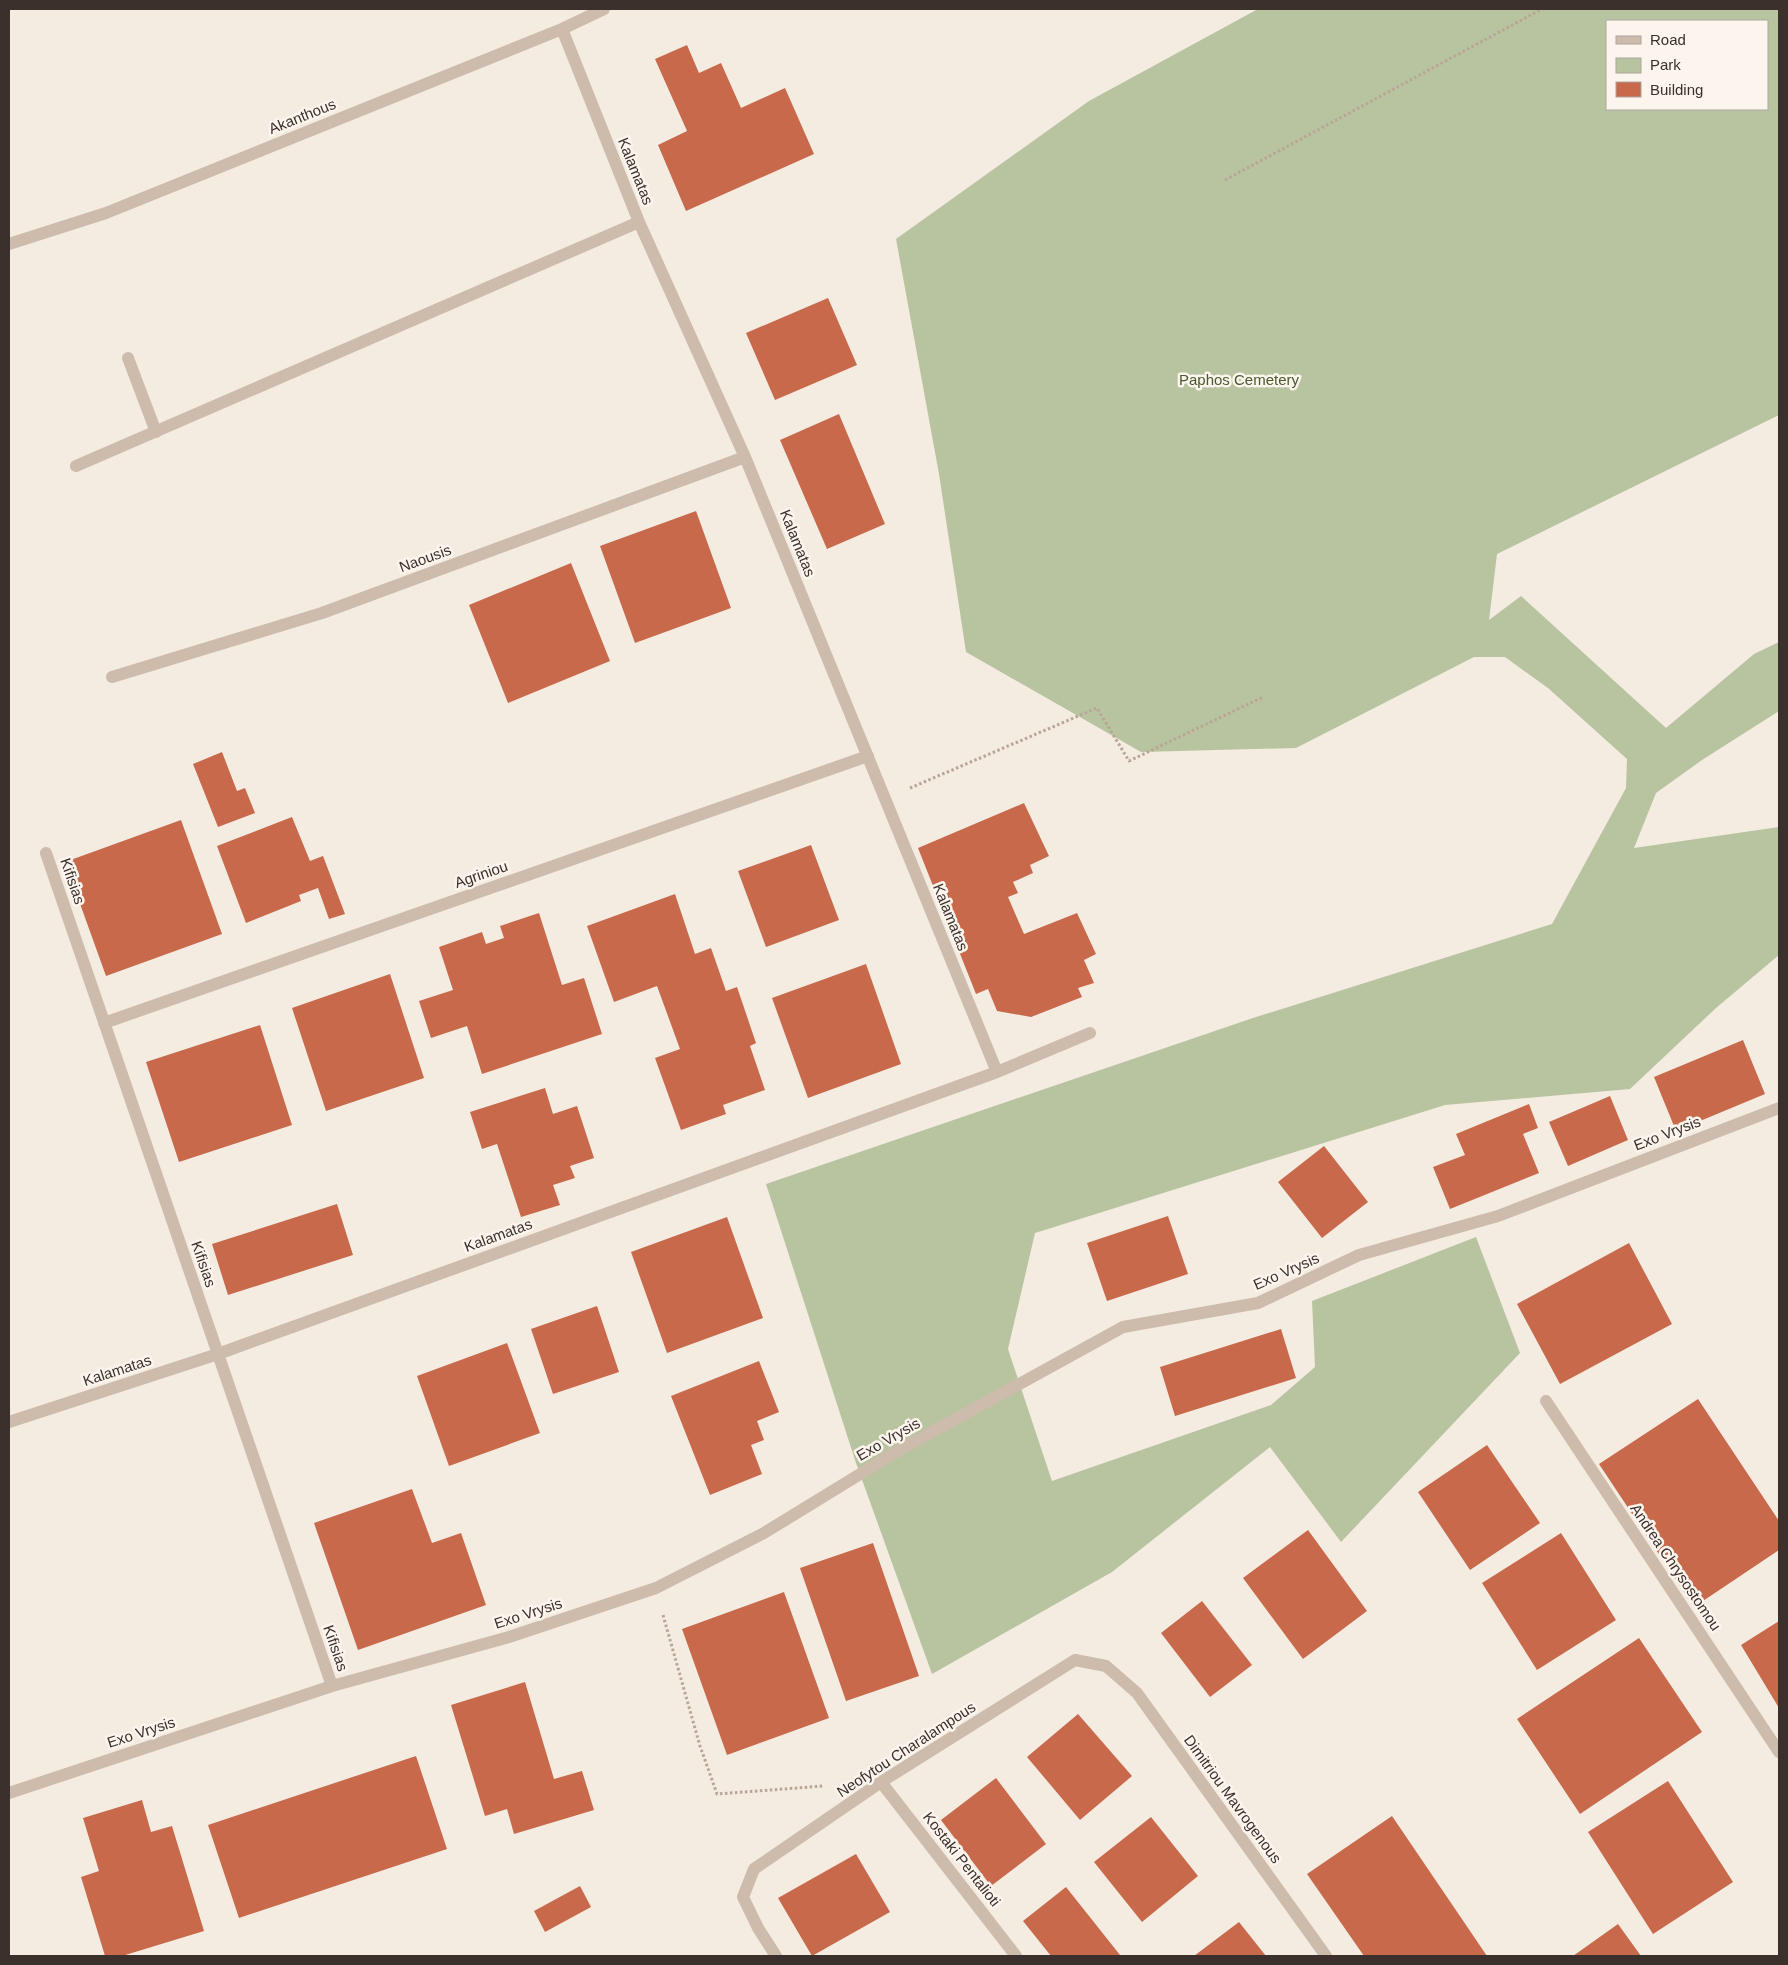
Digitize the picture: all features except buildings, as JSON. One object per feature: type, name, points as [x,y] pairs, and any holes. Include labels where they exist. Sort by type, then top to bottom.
[{"type":"street","name":"Akanthous","points":[[9,244],[106,212],[562,29],[604,9]]},
{"type":"street","name":"Kalamatas","points":[[562,29],[639,222],[745,457],[997,1072]]},
{"type":"street","points":[[76,466],[639,222]]},
{"type":"street","points":[[128,358],[156,432]]},
{"type":"street","name":"Naousis","points":[[112,677],[322,613],[745,457]]},
{"type":"street","name":"Agriniou","points":[[104,1023],[868,756]]},
{"type":"street","name":"Kifisias","points":[[46,853],[332,1686]]},
{"type":"street","name":"Kalamatas","points":[[9,1422],[218,1354],[997,1072],[1090,1033]]},
{"type":"street","name":"Exo Vrysis","points":[[9,1793],[332,1686],[510,1637],[656,1588],[764,1533],[901,1449],[1124,1328],[1258,1302],[1359,1255],[1498,1216],[1779,1108]]},
{"type":"street","name":"Andrea Chrysostomou","points":[[1546,1400],[1779,1752]]},
{"type":"street","name":"Neofytou Charalampous","points":[[776,1956],[758,1928],[743,1897],[754,1869],[881,1782],[1075,1660],[1106,1666]]},
{"type":"street","name":"Dimitriou Mavrogenous","points":[[1106,1666],[1137,1693],[1326,1956]]},
{"type":"street","name":"Kostaki Pentalioti","points":[[881,1782],[1016,1956]]},
{"type":"path","points":[[1225,180],[1542,9]]},
{"type":"path","points":[[885,798],[1097,708],[1128,761],[1263,697]]},
{"type":"path","points":[[656,1588],[700,1746],[717,1794],[833,1786]]},
{"type":"green space","name":"Paphos Cemetery","points":[[1258,9],[1779,9],[1779,415],[1497,554],[1489,620],[1521,596],[1666,728],[1754,654],[1779,642],[1779,711],[1702,760],[1656,793],[1634,848],[1779,827],[1779,955],[1716,1008],[1630,1089],[1445,1105],[1035,1233],[1008,1349],[1052,1481],[1271,1405],[1315,1367],[1312,1301],[1476,1237],[1520,1353],[1341,1542],[1270,1447],[1112,1572],[932,1674],[856,1463],[766,1184],[1253,1018],[1552,924],[1626,788],[1627,759],[1548,688],[1505,657],[1474,657],[1296,748],[1141,752],[966,652],[939,474],[896,239],[1089,101]]}]
